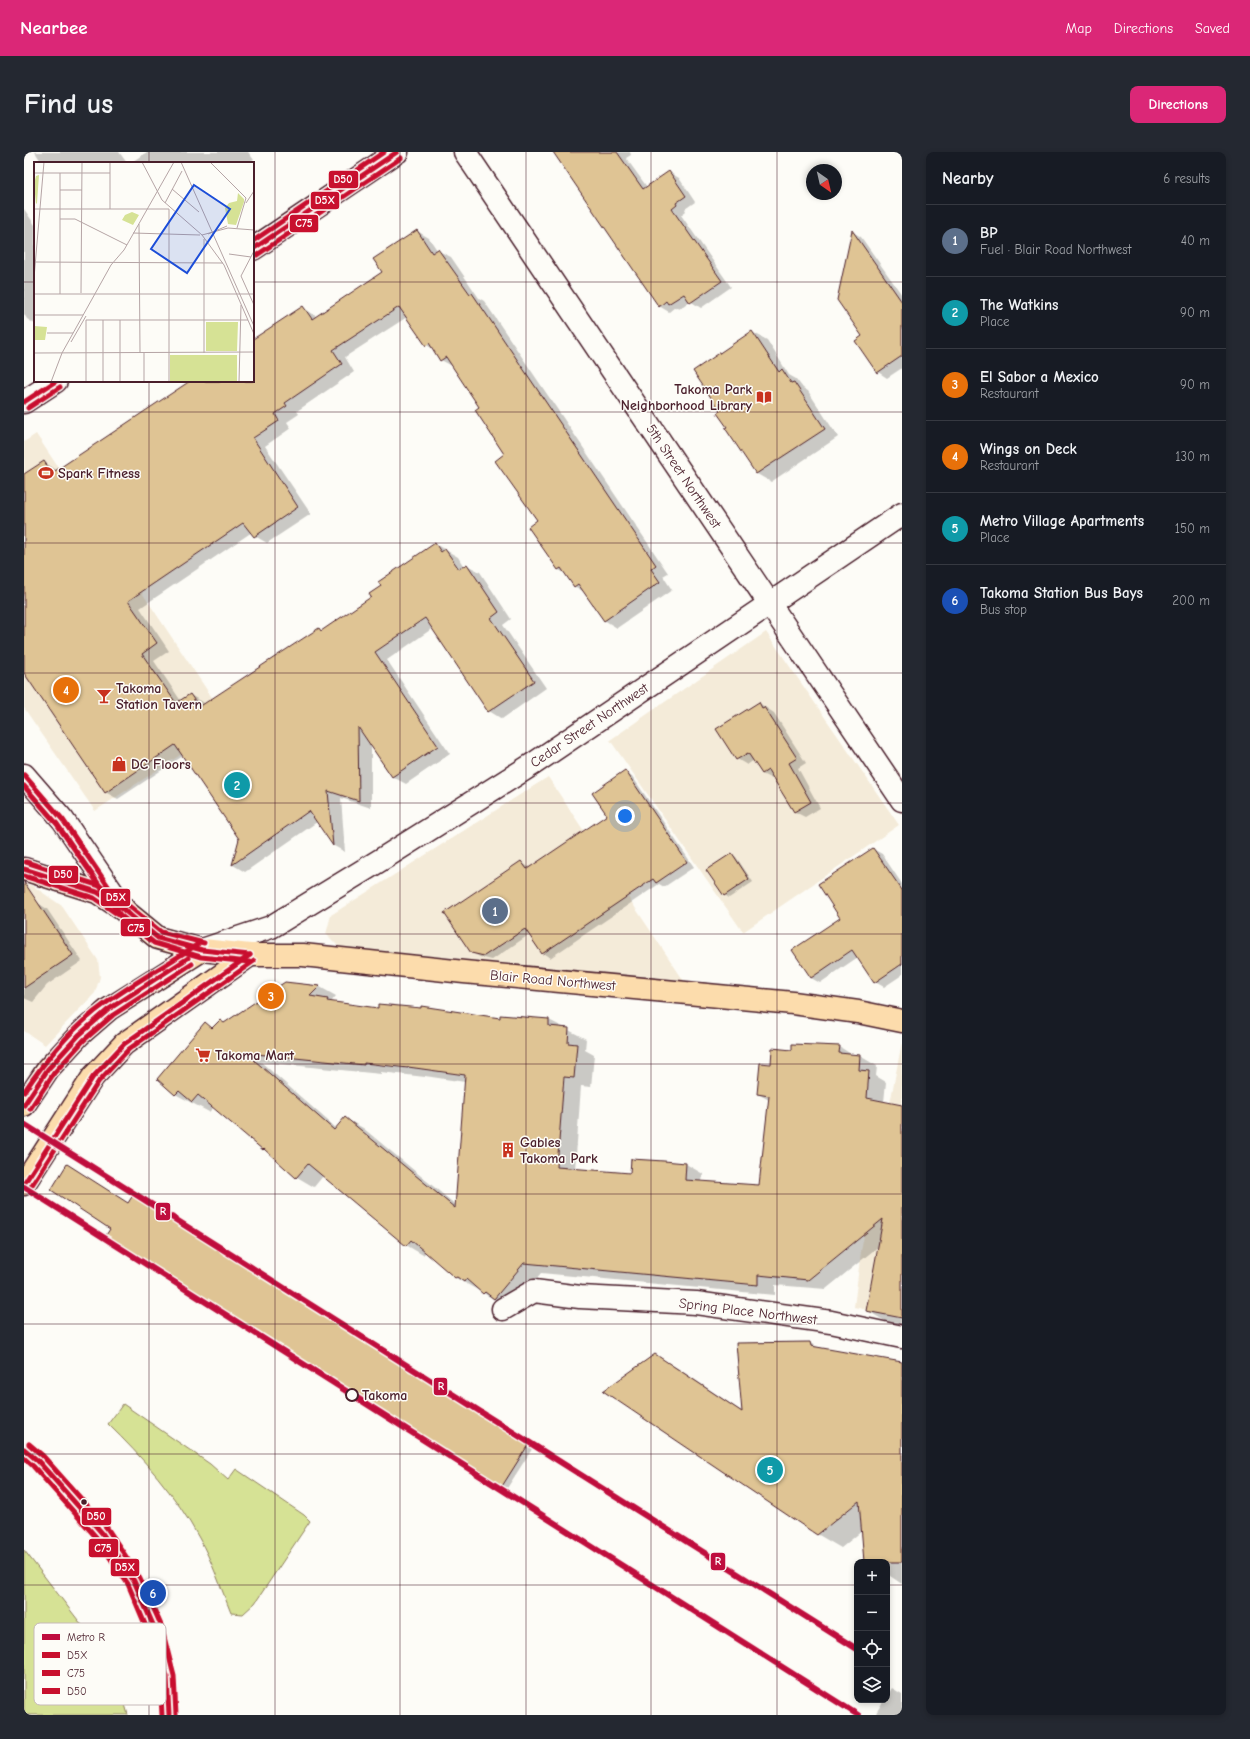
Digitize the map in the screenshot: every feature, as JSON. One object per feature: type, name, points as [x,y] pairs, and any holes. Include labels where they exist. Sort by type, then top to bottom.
[{"type":"main road","points":[[24,869],[97,892],[125,911]]},
{"type":"main road","name":"Blair Road Northwest","points":[[125,911],[158,938],[202,950],[250,955],[303,955],[793,1003],[858,1012],[902,1021]]},
{"type":"main road","name":"Cedar Street Northwest","points":[[24,1105],[48,1069],[79,1036],[109,1009],[202,950]]},
{"type":"main road","name":"Cedar Street Northwest","points":[[24,1184],[93,1077],[124,1044],[250,955]]},
{"type":"street","points":[[254,248],[397,152]]},
{"type":"street","name":"5th Street Northwest","points":[[465,152],[902,800]]},
{"type":"street","points":[[24,402],[54,382]]},
{"type":"street","name":"Cedar Street Northwest","points":[[202,950],[271,927],[533,764],[902,514]]},
{"type":"street","points":[[24,775],[30,784],[63,820],[125,911]]},
{"type":"street","name":"Cedar Street Northwest","points":[[250,955],[271,927]]},
{"type":"street","name":"Spring Place Northwest","points":[[503,1308],[534,1291],[580,1297],[696,1302],[831,1322],[902,1337]]},
{"type":"shaded area","points":[[36,434],[229,723],[95,811],[24,708],[24,442]]},
{"type":"shaded area","points":[[766,632],[899,825],[743,932],[610,740]]},
{"type":"shaded area","points":[[548,777],[686,984],[340,948],[326,934],[331,915]]},
{"type":"shaded area","points":[[24,884],[33,886],[62,906],[98,960],[100,977],[95,993],[45,1045],[24,1031]]},
{"type":"shaded area","points":[[902,1042],[902,1318],[854,1307],[861,1251]]},
{"type":"green space","points":[[123,1404],[210,1464],[228,1480],[236,1469],[304,1515],[310,1521],[255,1603],[243,1614],[231,1613],[208,1556],[190,1522],[180,1507],[146,1463],[108,1424]]},
{"type":"green space","points":[[24,1550],[80,1623],[34,1623],[34,1705],[125,1705],[128,1715],[24,1715]]},
{"type":"building","points":[[553,152],[617,152],[643,189],[669,171],[686,196],[676,203],[677,205],[672,209],[722,281],[690,303],[684,294],[668,304],[666,301],[659,307]]},
{"type":"building","points":[[417,230],[432,253],[438,249],[470,294],[472,293],[656,565],[651,569],[660,582],[604,621],[578,584],[574,587],[561,568],[558,570],[528,527],[537,520],[495,461],[504,454],[475,410],[479,407],[446,357],[440,361],[429,343],[426,346],[399,307],[333,350],[342,364],[285,403],[287,406],[275,414],[279,421],[253,438],[298,507],[254,537],[243,523],[128,601],[157,643],[142,654],[176,703],[190,694],[199,707],[319,628],[321,631],[371,597],[369,594],[381,586],[378,582],[435,543],[441,552],[445,549],[459,569],[467,564],[499,612],[491,618],[534,681],[488,712],[425,618],[375,652],[438,746],[392,777],[358,727],[359,801],[328,791],[333,846],[309,811],[232,865],[239,839],[175,745],[105,793],[24,673],[24,474],[44,461],[52,473],[188,382],[254,382],[254,338],[303,306],[312,319],[382,272],[373,259]]},
{"type":"building","points":[[852,230],[902,302],[902,356],[877,373],[855,341],[862,336],[837,300]]},
{"type":"building","name":"Takoma Park Neighborhood Library","points":[[752,331],[779,372],[782,369],[791,383],[794,382],[825,429],[756,474],[725,428],[727,427],[717,413],[720,411],[693,371]]},
{"type":"building","points":[[759,702],[762,708],[764,707],[797,758],[789,763],[811,802],[794,812],[768,770],[762,774],[748,753],[736,760],[716,729]]},
{"type":"building","points":[[625,770],[687,862],[656,883],[653,879],[542,954],[525,929],[484,956],[471,953],[444,913],[521,861],[527,869],[607,815],[592,793]]},
{"type":"building","points":[[873,848],[902,890],[902,964],[874,983],[852,950],[811,978],[792,950],[840,918],[818,884]]},
{"type":"building","points":[[732,853],[749,879],[724,896],[706,870]]},
{"type":"building","points":[[24,882],[73,955],[24,988]]},
{"type":"building","points":[[285,982],[320,986],[310,996],[328,999],[327,1001],[378,1008],[378,1004],[421,1008],[421,1006],[500,1018],[500,1015],[549,1019],[549,1026],[569,1028],[568,1043],[577,1044],[574,1078],[564,1077],[557,1167],[630,1173],[631,1159],[664,1161],[686,1163],[685,1180],[759,1185],[769,1096],[757,1094],[760,1063],[771,1064],[772,1048],[792,1050],[792,1044],[840,1046],[839,1053],[860,1055],[859,1070],[869,1071],[867,1098],[902,1105],[902,1318],[866,1311],[883,1219],[808,1280],[758,1275],[758,1285],[524,1263],[494,1299],[485,1292],[483,1294],[466,1279],[464,1282],[457,1277],[455,1278],[411,1240],[406,1246],[308,1164],[296,1178],[264,1149],[263,1150],[198,1095],[192,1102],[179,1091],[175,1095],[157,1079],[205,1022],[212,1028],[220,1020],[224,1023]],"holes":[[[246,1053],[364,1065],[364,1063],[408,1067],[465,1075],[455,1208],[345,1117],[334,1130]]]},
{"type":"building","points":[[67,1164],[128,1203],[135,1192],[530,1442],[499,1491],[103,1240],[110,1229],[51,1190]]},
{"type":"building","points":[[810,1342],[811,1346],[902,1362],[902,1562],[890,1562],[890,1559],[864,1559],[859,1501],[817,1535],[603,1391],[655,1354],[742,1412],[736,1343]]},
{"type":"metro line","name":"R","points":[[24,1124],[854,1647]]},
{"type":"metro line","name":"R","points":[[24,1187],[858,1715]]},
{"type":"transit line","name":"D50","points":[[254,240],[384,152]]},
{"type":"transit line","name":"D5X","points":[[254,248],[397,152]]},
{"type":"transit line","name":"C75","points":[[257,255],[401,158]]},
{"type":"transit line","name":"D5X","points":[[24,402],[54,382]]},
{"type":"transit line","name":"C75","points":[[28,408],[60,387]]},
{"type":"transit line","name":"D5X","points":[[24,775],[63,820],[125,911],[158,938],[202,950],[250,955]]},
{"type":"transit line","name":"C75","points":[[24,786],[57,824],[120,915],[154,943],[201,957],[249,962]]},
{"type":"transit line","name":"D50","points":[[26,862],[100,886],[129,906],[161,932],[204,943]]},
{"type":"transit line","name":"D5X","points":[[24,869],[97,892],[124,910]]},
{"type":"transit line","name":"C75","points":[[24,876],[94,898],[120,916]]},
{"type":"transit line","name":"D50","points":[[24,1092],[41,1067],[82,1022],[128,988],[198,944]]},
{"type":"transit line","name":"D5X","points":[[24,1184],[93,1077],[124,1044],[250,955]]},
{"type":"transit line","name":"D5X","points":[[24,1105],[48,1069],[79,1035],[109,1009],[188,958]]},
{"type":"transit line","name":"C75","points":[[30,1188],[99,1081],[129,1049],[254,961]]},
{"type":"transit line","name":"C75","points":[[30,1109],[54,1073],[84,1040],[113,1015],[192,964]]},
{"type":"transit line","name":"D50","points":[[29,1444],[43,1456],[107,1528],[140,1578],[160,1623]]},
{"type":"transit line","name":"D5X","points":[[24,1449],[38,1461],[102,1533],[134,1581],[152,1623]]},
{"type":"transit line","name":"C75","points":[[24,1458],[33,1466],[96,1537],[128,1584],[144,1623]]},
{"type":"transit line","name":"D50","points":[[166,1645],[174,1676],[176,1715]]},
{"type":"transit line","name":"D5X","points":[[166,1673],[169,1715]]},
{"type":"transit line","name":"C75","points":[[161,1705],[162,1715]]},
{"type":"place","name":"Takoma Park Neighborhood Library","points":[[764,397]]},
{"type":"place","name":"Spark Fitness","points":[[46,473]]},
{"type":"place","name":"Wings on Deck","points":[[66,690]]},
{"type":"place","name":"Takoma Station Tavern","points":[[104,696]]},
{"type":"place","name":"DC Floors","points":[[119,764]]},
{"type":"place","name":"The Watkins","points":[[237,785]]},
{"type":"place","name":"BP","points":[[495,911]]},
{"type":"place","name":"El Sabor a Mexico","points":[[271,996]]},
{"type":"place","name":"Takoma Mart","points":[[203,1055]]},
{"type":"place","name":"Gables Takoma Park","points":[[508,1150]]},
{"type":"place","name":"Takoma","points":[[352,1395]]},
{"type":"place","name":"Metro Village Apartments","points":[[770,1470]]},
{"type":"place","name":"Takoma Station Bus Bays","points":[[153,1593]]}]
